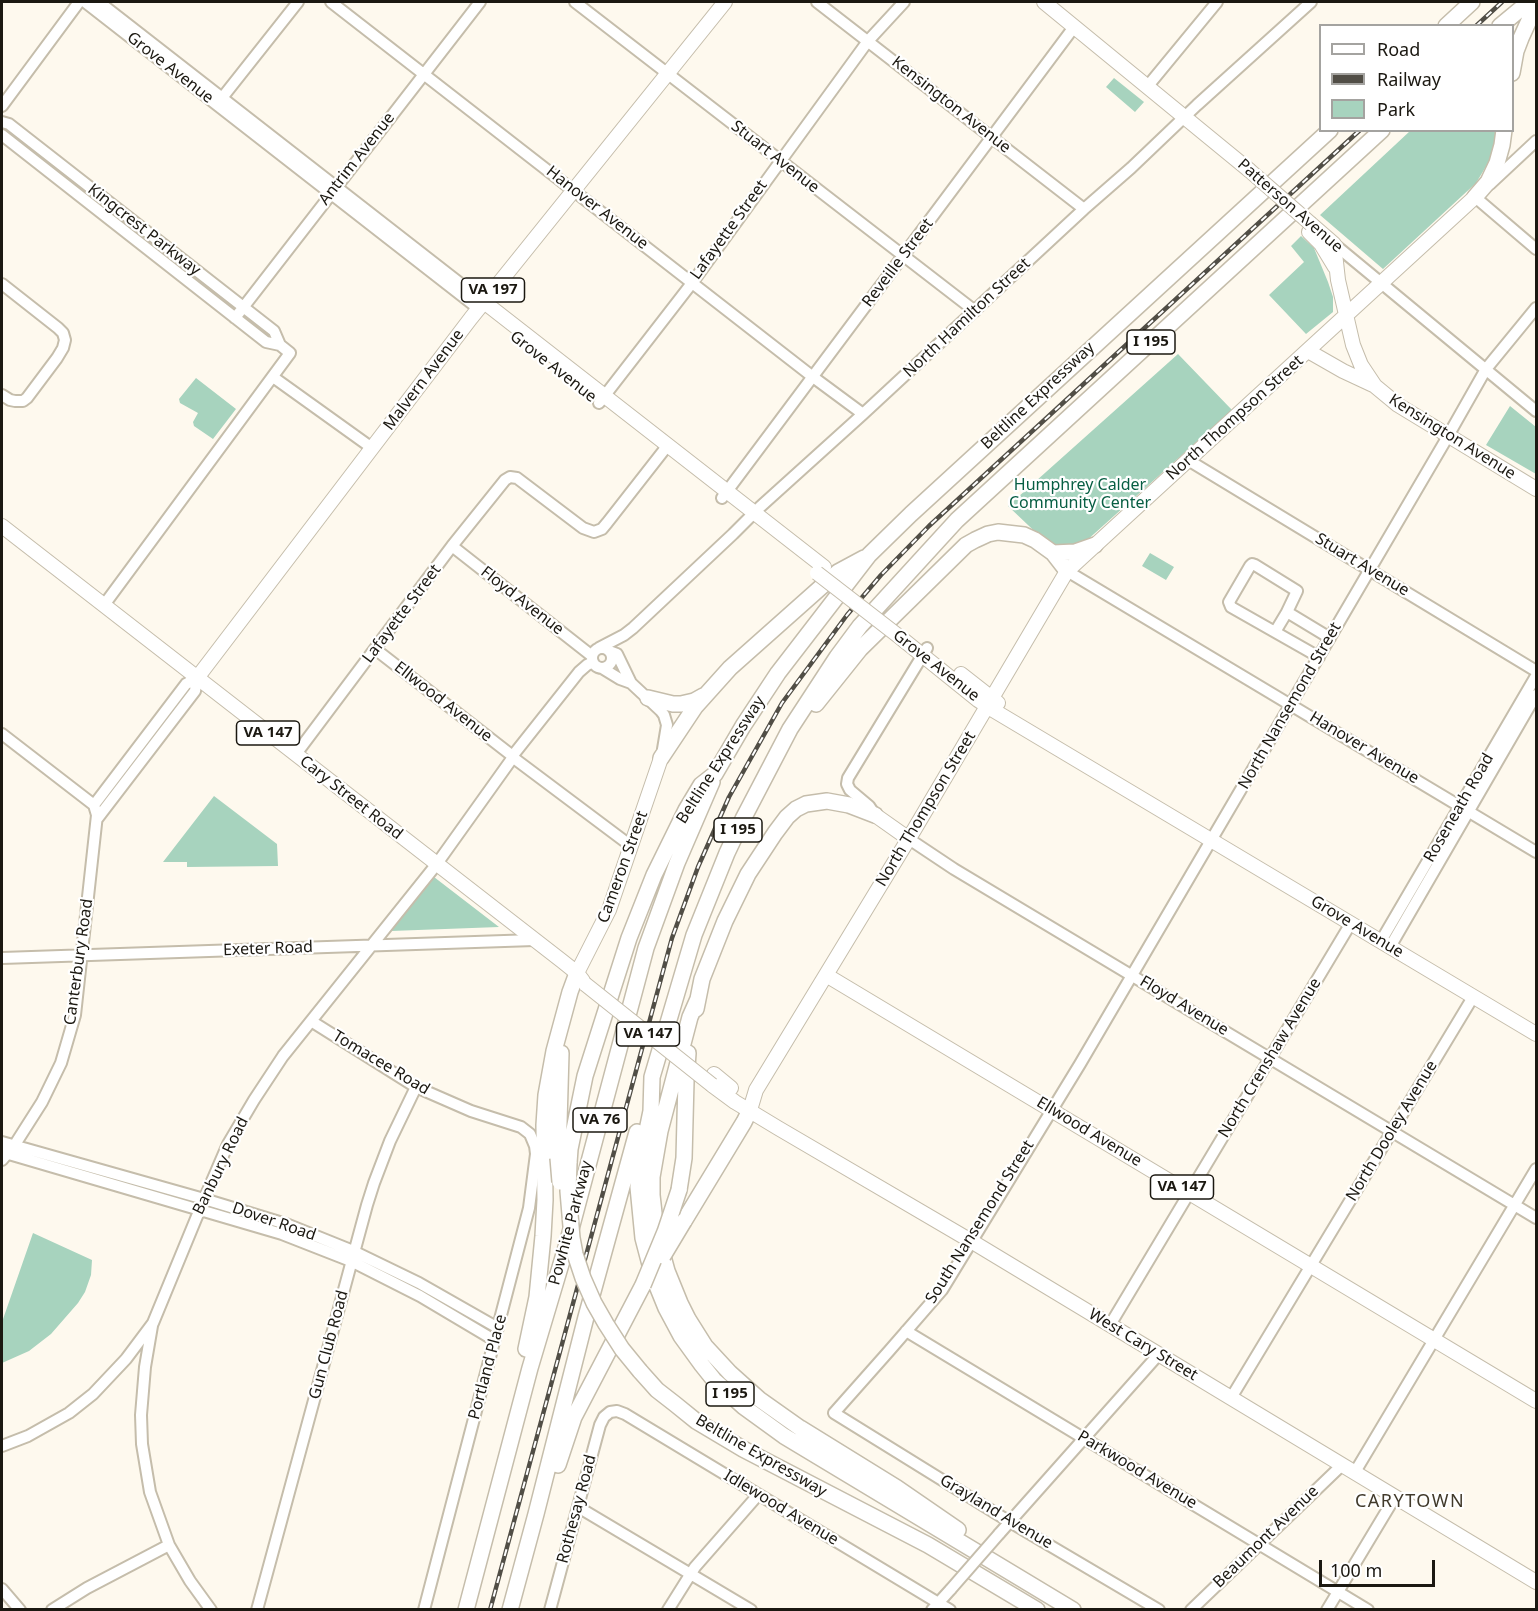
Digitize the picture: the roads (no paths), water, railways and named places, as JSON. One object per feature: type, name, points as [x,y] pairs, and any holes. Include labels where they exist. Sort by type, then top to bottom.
[{"type":"highway","points":[[1439,24],[1457,2]]},
{"type":"highway","points":[[1448,24],[1472,2]]},
{"type":"highway","points":[[1502,24],[1528,2]]},
{"type":"highway","points":[[1514,62],[1516,51],[1536,5]]},
{"type":"highway","name":"Beltline Expressway","points":[[980,1576],[928,1545],[780,1470],[696,1421],[657,1390],[622,1348],[594,1303],[583,1278],[561,1193],[563,1161],[572,1139],[585,1076],[637,918],[654,875],[701,785],[715,774],[778,673],[869,555],[981,448],[1328,132]]},
{"type":"highway","name":"Beltline Expressway","points":[[1020,1578],[763,1422],[729,1394],[690,1350],[673,1323],[659,1292],[640,1221],[639,1169],[651,1111],[652,1077],[694,935],[743,819],[790,729],[860,626],[957,520],[1380,132]]},
{"type":"highway","points":[[1475,197],[1488,182],[1497,163],[1504,132]]},
{"type":"highway","points":[[790,729],[819,701],[860,649],[966,545],[988,534],[998,532],[1024,535],[1053,553],[1067,571]]},
{"type":"highway","points":[[1053,553],[1076,552],[1095,545]]},
{"type":"highway","points":[[661,758],[695,707],[730,668],[838,572],[869,555]]},
{"type":"highway","points":[[648,698],[681,704],[694,701],[708,692]]},
{"type":"highway","name":"Powhite Parkway","points":[[466,1610],[646,948],[677,862],[715,774]]},
{"type":"highway","points":[[643,1285],[679,1190],[684,1158],[686,1081],[692,1028],[705,969],[735,899],[748,874],[775,833],[796,809],[806,804],[827,801],[849,805],[875,815]]},
{"type":"highway","points":[[502,1473],[507,1434],[537,1297],[545,1200],[544,1125],[549,1071],[570,992],[583,978]]},
{"type":"highway","points":[[698,999],[690,1017],[663,1119],[652,1177],[653,1213],[660,1250],[673,1287],[688,1319],[705,1346],[759,1399],[800,1428],[897,1488],[1006,1564],[1020,1578]]},
{"type":"highway","points":[[561,1023],[563,1161]]},
{"type":"highway","name":"VA 76","points":[[510,1610],[586,1317],[652,1077]]},
{"type":"highway","points":[[536,1514],[547,1496],[574,1417],[643,1285],[750,1110]]},
{"type":"highway","points":[[980,1576],[1025,1610]]},
{"type":"highway","name":"I 195","points":[[980,1576],[1037,1610]]},
{"type":"highway","name":"I 195","points":[[1020,1578],[1073,1610]]},
{"type":"main road","name":"Malvern Avenue","points":[[197,678],[482,305],[725,2]]},
{"type":"main road","name":"Patterson Avenue","points":[[1044,2],[1236,159],[1246,174],[1308,226],[1334,244]]},
{"type":"main road","name":"North Thompson Street","points":[[750,1110],[756,1090],[909,839],[1067,571],[1475,197]]},
{"type":"main road","points":[[1308,226],[1337,271]]},
{"type":"main road","name":"Kensington Avenue","points":[[1334,244],[1346,317],[1361,365],[1375,386],[1398,405],[1536,489]]},
{"type":"main road","name":"Grove Avenue","points":[[482,305],[1024,727],[1536,1034]]},
{"type":"main road","points":[[1308,351],[1375,386]]},
{"type":"main road","name":"Cary Street Road","points":[[2,526],[583,978]]},
{"type":"main road","name":"Cameron Street","points":[[583,978],[661,758]]},
{"type":"main road","name":"Floyd Avenue","points":[[875,815],[909,839]]},
{"type":"main road","name":"Ellwood Avenue","points":[[826,975],[1536,1401]]},
{"type":"main road","name":"West Cary Street","points":[[583,978],[713,1079],[735,1102],[971,1241],[1536,1582]]},
{"type":"street","points":[[2,106],[79,2]]},
{"type":"street","name":"Grove Avenue","points":[[85,2],[220,101]]},
{"type":"street","name":"Grove Avenue","points":[[99,2],[220,101],[482,305]]},
{"type":"street","points":[[220,101],[298,2]]},
{"type":"street","name":"Hanover Avenue","points":[[331,2],[863,414]]},
{"type":"street","name":"Antrim Avenue","points":[[235,318],[480,2]]},
{"type":"street","name":"Stuart Avenue","points":[[575,2],[975,311]]},
{"type":"street","name":"Kensington Avenue","points":[[817,2],[1084,209]]},
{"type":"street","name":"Lafayette Street","points":[[602,399],[692,283],[868,41],[904,2]]},
{"type":"street","points":[[1147,87],[1217,2]]},
{"type":"street","name":"North Hamilton Street","points":[[436,865],[512,757],[586,665],[603,657],[751,515],[1311,2]]},
{"type":"street","name":"Reveille Street","points":[[724,495],[1074,27]]},
{"type":"street","name":"Kingcrest Parkway","points":[[2,122],[9,124],[274,331],[280,345]]},
{"type":"street","name":"Kingcrest Parkway","points":[[2,135],[266,342],[280,345],[290,353],[273,377]]},
{"type":"street","name":"North Thompson Street","points":[[1475,197],[1536,141]]},
{"type":"street","points":[[1475,197],[1536,249]]},
{"type":"street","name":"Patterson Avenue","points":[[1334,244],[1536,411]]},
{"type":"street","points":[[2,284],[58,328],[65,340],[57,358],[27,398],[23,401],[15,401],[2,395]]},
{"type":"street","name":"North Nansemond Street","points":[[1051,1110],[1449,436],[1486,369],[1536,308]]},
{"type":"street","points":[[104,605],[273,377],[372,448]]},
{"type":"street","name":"Lafayette Street","points":[[296,754],[502,483],[510,477],[518,478],[583,528],[594,532],[607,523],[665,449]]},
{"type":"street","name":"Stuart Avenue","points":[[1188,460],[1536,671]]},
{"type":"street","name":"Floyd Avenue","points":[[452,546],[603,657],[661,711],[666,720],[667,732],[661,758]]},
{"type":"street","points":[[1275,632],[1297,591],[1252,564],[1229,604],[1275,632],[1319,657]]},
{"type":"street","name":"Hanover Avenue","points":[[1067,571],[1536,852]]},
{"type":"street","points":[[1287,612],[1330,638]]},
{"type":"street","name":"North Hamilton Street","points":[[603,657],[624,635]]},
{"type":"street","name":"Ellwood Avenue","points":[[375,649],[512,757],[631,846]]},
{"type":"street","name":"Floyd Avenue","points":[[875,815],[869,806],[850,790],[847,784],[848,778],[925,651]]},
{"type":"street","name":"Floyd Avenue","points":[[603,657],[620,679],[631,684]]},
{"type":"street","name":"Roseneath Road","points":[[1386,944],[1464,809],[1536,675]]},
{"type":"street","points":[[2,734],[94,805],[186,684],[197,678]]},
{"type":"street","points":[[97,819],[195,691],[197,678]]},
{"type":"street","name":"Roseneath Road","points":[[1464,809],[1536,695]]},
{"type":"street","name":"Canterbury Road","points":[[6,1153],[42,1102],[61,1063],[75,1015],[97,819],[94,805]]},
{"type":"street","name":"Floyd Avenue","points":[[909,839],[954,869],[1536,1218]]},
{"type":"street","name":"Banbury Road","points":[[2,1446],[35,1432],[69,1413],[93,1394],[126,1359],[153,1323],[228,1144],[254,1100],[283,1056],[436,865]]},
{"type":"street","name":"North Crenshaw Avenue","points":[[1110,1325],[1351,923]]},
{"type":"street","name":"Exeter Road","points":[[2,958],[534,940]]},
{"type":"street","name":"North Dooley Avenue","points":[[1231,1398],[1473,997]]},
{"type":"street","name":"Tomacee Road","points":[[311,1021],[416,1087],[471,1111],[521,1127]]},
{"type":"street","name":"Gun Club Road","points":[[257,1610],[352,1256],[374,1183],[390,1141],[416,1087]]},
{"type":"street","name":"South Nansemond Street","points":[[834,1413],[942,1290],[1051,1110]]},
{"type":"street","name":"Portland Place","points":[[424,1610],[529,1208],[536,1154],[530,1134],[521,1127]]},
{"type":"street","name":"Dover Road","points":[[2,1142],[6,1153],[286,1224],[352,1256],[419,1283],[498,1328]]},
{"type":"street","points":[[1355,1472],[1536,1169]]},
{"type":"street","name":"Dover Road","points":[[352,1256],[494,1340]]},
{"type":"street","points":[[153,1323],[141,1405],[142,1444],[150,1491],[169,1545],[190,1581],[211,1610]]},
{"type":"street","name":"Parkwood Avenue","points":[[906,1331],[1368,1610]]},
{"type":"street","points":[[935,1606],[1159,1354]]},
{"type":"street","points":[[126,1359],[145,1367]]},
{"type":"street","name":"Idlewood Avenue","points":[[610,1412],[617,1411],[625,1414],[935,1606],[950,1610]]},
{"type":"street","name":"Rothesay Road","points":[[550,1610],[590,1457],[600,1425],[610,1412]]},
{"type":"street","name":"Grayland Avenue","points":[[834,1413],[1010,1522],[1159,1610]]},
{"type":"street","name":"Beaumont Avenue","points":[[1191,1610],[1342,1465]]},
{"type":"street","points":[[668,1610],[690,1573],[758,1495]]},
{"type":"street","points":[[1328,1610],[1395,1497]]},
{"type":"street","points":[[578,1507],[751,1610]]},
{"type":"street","points":[[52,1610],[87,1588],[169,1545]]},
{"type":"street","points":[[2,1589],[20,1610]]},
{"type":"railway","points":[[1478,24],[1502,2]]},
{"type":"railway","points":[[490,1610],[672,938],[698,867],[729,797],[782,703],[847,615],[881,575],[929,526],[1358,132]]},
{"type":"district","name":"CARYTOWN","points":[[1410,1502]]},
{"type":"park label","name":"Humphrey Calder Community Center","points":[[1080,494]]}]
